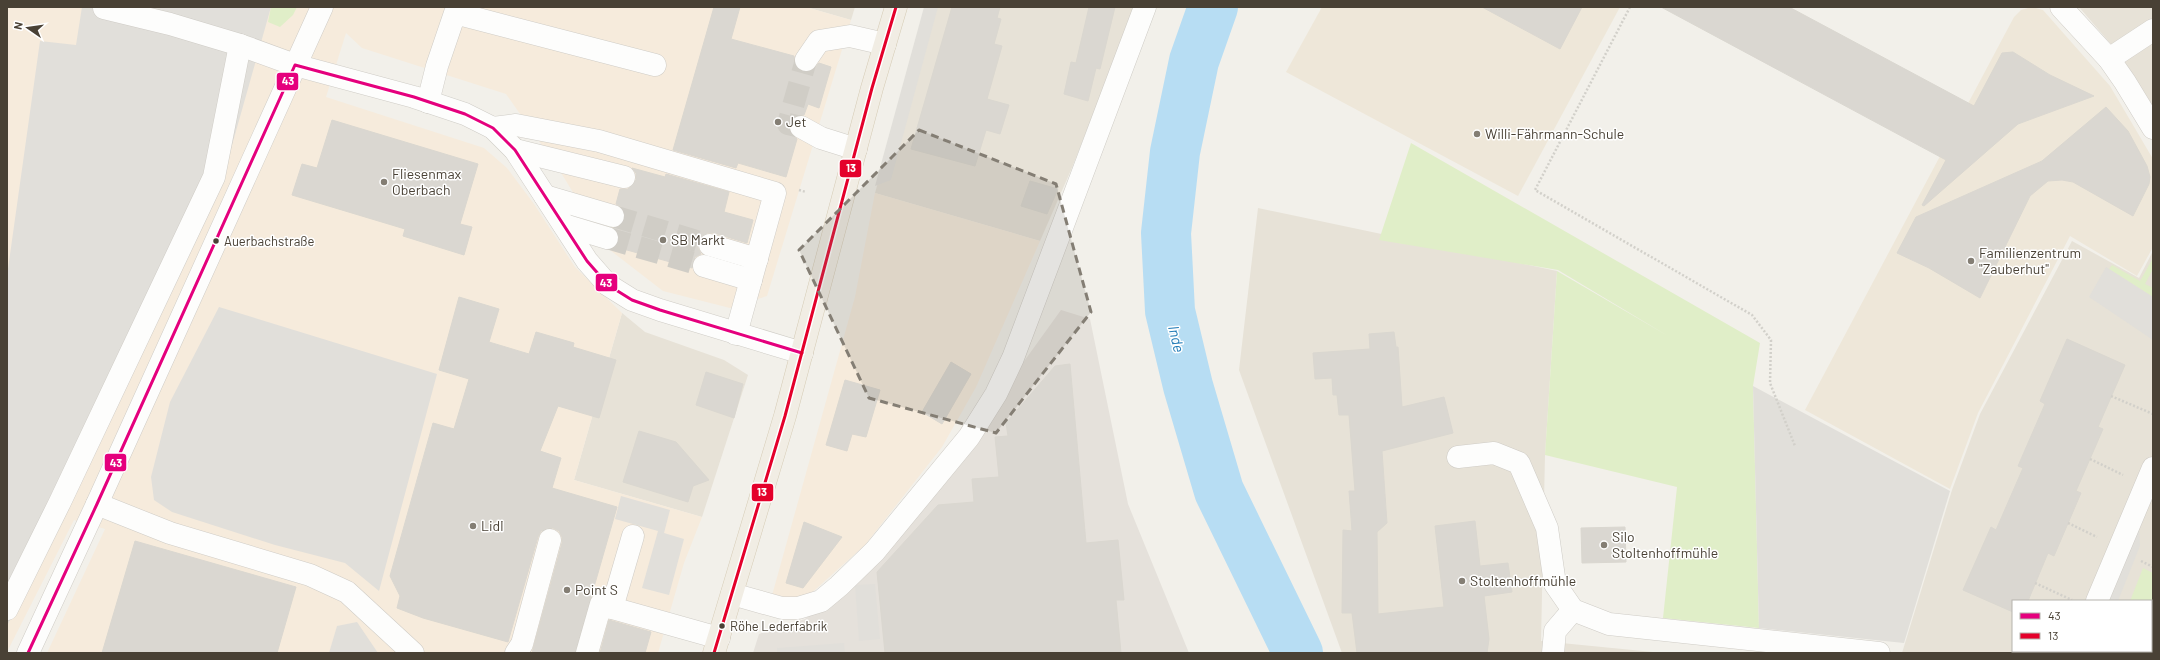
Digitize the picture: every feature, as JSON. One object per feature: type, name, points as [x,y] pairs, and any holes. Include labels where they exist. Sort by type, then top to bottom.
[{"type":"main road","points":[[716,646],[802,353],[856,149],[896,7]]},
{"type":"street","points":[[28,653],[322,7]]},
{"type":"street","points":[[732,594],[782,608],[798,608],[821,600],[839,586],[875,551],[969,437],[996,394],[1013,358],[1145,7]]},
{"type":"street","points":[[2061,7],[2109,59],[2153,128]]},
{"type":"street","points":[[104,8],[170,24],[240,45],[295,65],[428,102],[465,114],[493,128],[515,150],[587,261],[608,286],[639,302],[736,334],[802,353]]},
{"type":"street","points":[[428,102],[437,66],[455,13],[655,65]]},
{"type":"street","points":[[2109,59],[2153,30]]},
{"type":"street","points":[[806,60],[819,41],[850,36],[885,44]]},
{"type":"street","points":[[7,609],[60,502],[214,177],[240,45]]},
{"type":"street","points":[[493,128],[516,125],[599,141],[775,193],[736,334]]},
{"type":"street","points":[[801,127],[821,138],[856,149]]},
{"type":"street","points":[[515,150],[624,177]]},
{"type":"street","points":[[545,196],[613,216]]},
{"type":"street","points":[[564,225],[607,238]]},
{"type":"street","points":[[710,245],[757,259]]},
{"type":"street","points":[[704,266],[751,280]]},
{"type":"street","points":[[1458,457],[1494,453],[1519,463],[1547,528],[1555,584],[1573,610],[1610,624],[1879,653]]},
{"type":"street","points":[[2097,600],[2153,468]]},
{"type":"street","points":[[97,504],[170,533],[310,575],[347,592],[413,653]]},
{"type":"street","points":[[612,608],[633,536]]},
{"type":"street","points":[[516,653],[522,644],[550,540]]},
{"type":"street","points":[[587,653],[600,604],[716,646]]},
{"type":"street","points":[[1554,653],[1555,631],[1573,610]]},
{"type":"path","points":[[1630,7],[1535,190],[1752,315],[1771,340],[1770,384],[1795,446]]},
{"type":"path","points":[[2112,396],[2153,414]]},
{"type":"path","points":[[2090,459],[2127,477]]},
{"type":"path","points":[[2068,523],[2099,538]]},
{"type":"path","points":[[2140,560],[2153,567]]},
{"type":"path","points":[[2035,583],[2072,600]]},
{"type":"highlighted area","points":[[919,130],[1056,184],[1091,312],[996,433],[869,398],[799,250]]},
{"type":"shaded area","points":[[7,7],[806,7],[851,20],[767,296],[730,308],[663,291],[606,247],[560,171],[506,94],[362,48],[346,33],[326,97],[484,148],[507,168],[534,204],[575,267],[622,313],[574,480],[702,517],[684,563],[658,653],[47,653],[105,529],[74,520],[7,652]]},
{"type":"shaded area","points":[[82,7],[271,7],[225,170],[7,626],[7,276],[40,41],[76,45]]},
{"type":"shaded area","points":[[806,7],[855,7],[851,20]]},
{"type":"shaded area","points":[[924,7],[938,7],[891,180],[875,186]]},
{"type":"shaded area","points":[[927,7],[1136,7],[1071,170],[1040,241],[875,193]]},
{"type":"shaded area","name":"Willi-Fährmann-Schule","points":[[1322,7],[1620,7],[1518,196],[1286,72]]},
{"type":"shaded area","name":"Familienzentrum \"Zauberhut\"","points":[[2032,7],[2043,10],[2110,86],[2153,159],[2153,247],[2137,276],[2070,236],[1978,413],[1950,489],[1805,410],[2014,17],[2021,10]]},
{"type":"shaded area","points":[[2079,7],[2153,7],[2153,109],[2110,43]]},
{"type":"shaded area","points":[[875,193],[1040,241],[976,387],[942,447],[865,545],[797,606],[771,599],[855,297]]},
{"type":"shaded area","points":[[1258,208],[1557,271],[1545,455],[1541,641],[1663,653],[1342,653],[1239,370]]},
{"type":"shaded area","points":[[2072,241],[2139,278],[2153,251],[2153,653],[1902,653],[1952,490],[1980,414]]},
{"type":"shaded area","points":[[2106,267],[2153,297],[2153,340],[2089,297]]},
{"type":"shaded area","points":[[219,307],[437,374],[379,591],[345,563],[275,545],[172,512],[154,500],[151,477],[170,402]]},
{"type":"shaded area","points":[[1061,310],[1090,319],[1128,504],[1189,653],[753,653],[759,634],[805,619],[877,553],[933,488]]},
{"type":"shaded area","points":[[622,313],[645,332],[724,360],[748,375],[702,517],[574,480]]},
{"type":"shaded area","points":[[1753,386],[1950,491],[1904,643],[1759,628]]},
{"type":"shaded area","points":[[621,496],[670,510],[664,533],[684,539],[669,595],[642,588],[658,531],[615,519]]},
{"type":"shaded area","points":[[2139,522],[2140,546],[2118,600],[2108,600]]},
{"type":"shaded area","points":[[875,584],[880,639],[859,641],[855,585]]},
{"type":"shaded area","points":[[357,622],[378,653],[329,653],[337,626]]},
{"type":"shaded area","points":[[844,643],[845,653],[777,653],[777,648]]},
{"type":"green space","points":[[271,7],[297,7],[293,15],[280,27],[268,22]]},
{"type":"green space","points":[[1411,143],[1760,343],[1753,386],[1759,628],[1663,618],[1677,487],[1545,455],[1557,271],[1668,336],[1558,270],[1379,240]]},
{"type":"green space","points":[[2153,258],[2153,269],[2145,284],[2153,288],[2153,297],[2109,269],[2112,265],[2140,281]]},
{"type":"green space","points":[[2143,568],[2153,573],[2153,620],[2152,600],[2130,600]]},
{"type":"building","points":[[714,7],[740,7],[731,39],[794,56],[795,66],[805,72],[812,71],[819,63],[831,67],[819,108],[808,104],[804,115],[795,116],[790,121],[790,133],[797,139],[786,177],[738,163],[736,168],[673,150]]},
{"type":"building","points":[[952,7],[1000,7],[997,18],[1001,19],[994,44],[1002,46],[987,99],[1009,105],[1000,134],[986,130],[975,166],[911,149]]},
{"type":"building","points":[[1089,7],[1115,7],[1100,69],[1096,68],[1088,101],[1064,94],[1071,62],[1076,63]]},
{"type":"building","points":[[1482,7],[1582,7],[1560,49]]},
{"type":"building","points":[[1661,7],[1789,7],[1974,106],[2002,53],[2013,52],[2050,75],[2094,96],[2018,124],[1924,206],[1922,205],[1946,160]]},
{"type":"building","points":[[2106,107],[2128,131],[2147,166],[2150,177],[2149,184],[2133,216],[2073,182],[2062,180],[2048,181],[2030,196],[1980,298],[1929,268],[1897,253],[1916,217],[2042,161]]},
{"type":"building","name":"Fliesenmax Oberbach","points":[[332,120],[478,164],[460,224],[472,227],[464,255],[403,236],[405,229],[292,195],[302,164],[317,168]]},
{"type":"building","points":[[632,168],[665,177],[666,174],[729,192],[724,212],[753,220],[747,243],[714,233],[707,233],[698,241],[698,248],[701,254],[695,257],[692,268],[616,247],[619,236],[614,228],[622,225],[625,213],[622,207],[616,204],[620,189],[628,189],[636,180],[636,173]]},
{"type":"building","points":[[1030,181],[1058,189],[1047,214],[1021,206]]},
{"type":"building","points":[[459,297],[499,309],[489,342],[529,354],[536,332],[574,343],[573,347],[616,360],[599,418],[558,406],[540,451],[561,458],[552,488],[617,507],[575,653],[532,653],[562,543],[562,537],[559,531],[553,528],[541,531],[538,537],[508,642],[423,618],[397,608],[400,596],[390,576],[433,423],[454,429],[469,379],[439,370]]},
{"type":"building","points":[[1394,332],[1396,347],[1398,347],[1402,407],[1444,397],[1453,433],[1382,451],[1387,523],[1377,532],[1378,614],[1444,607],[1435,526],[1475,521],[1480,566],[1508,563],[1512,592],[1484,596],[1489,639],[1487,653],[1357,653],[1352,613],[1342,613],[1343,530],[1352,531],[1349,491],[1355,491],[1349,415],[1339,415],[1337,395],[1333,395],[1332,378],[1315,379],[1313,353],[1370,349],[1369,334]]},
{"type":"building","points":[[2067,339],[2125,365],[2098,427],[2103,429],[2076,491],[2081,493],[2054,556],[2048,553],[2028,600],[2012,600],[2012,612],[1963,590],[1991,527],[1996,530],[2023,468],[2018,466],[2045,404],[2040,401]]},
{"type":"building","points":[[951,362],[971,374],[942,424],[922,412]]},
{"type":"building","points":[[1070,364],[1086,543],[1118,540],[1124,600],[1116,600],[1121,653],[885,653],[877,572],[938,505],[974,502],[972,479],[999,477],[995,437],[1008,436],[1006,423],[1055,366]]},
{"type":"building","points":[[706,372],[743,384],[734,418],[696,405]]},
{"type":"building","points":[[845,380],[880,390],[866,437],[852,434],[847,451],[826,445]]},
{"type":"building","points":[[639,431],[676,442],[709,480],[693,486],[688,502],[623,482]]},
{"type":"building","points":[[804,522],[842,537],[803,588],[786,583]]},
{"type":"building","name":"Silo Stoltenhoffmühle","points":[[1625,527],[1626,562],[1582,563],[1581,528]]},
{"type":"building","points":[[135,541],[296,587],[277,653],[102,653]]},
{"type":"building","points":[[609,620],[651,632],[645,653],[600,653]]},
{"type":"waterway","name":"Inde","points":[[1213,7],[1194,61],[1175,152],[1166,233],[1170,311],[1188,386],[1219,491],[1298,653]]},
{"type":"tunnel","points":[[801,127],[788,124],[806,60]]},
{"type":"tunnel","points":[[613,216],[710,245]]},
{"type":"tunnel","points":[[607,238],[704,266]]},
{"type":"transit line","name":"13","points":[[714,653],[785,416],[872,88],[896,7]]},
{"type":"transit line","name":"43","points":[[28,653],[97,504],[295,65],[414,97],[465,114],[493,128],[515,150],[587,261],[608,285],[632,300],[660,310],[802,353]]},
{"type":"place","name":"Jet","points":[[778,122]]},
{"type":"place","name":"Willi-Fährmann-Schule","points":[[1477,134]]},
{"type":"place","name":"Fliesenmax Oberbach","points":[[384,182]]},
{"type":"place","name":"SB Markt","points":[[663,240]]},
{"type":"place","name":"Auerbachstraße","points":[[216,241]]},
{"type":"place","name":"Familienzentrum \"Zauberhut\"","points":[[1971,261]]},
{"type":"place","name":"Lidl","points":[[473,526]]},
{"type":"place","name":"Silo Stoltenhoffmühle","points":[[1604,545]]},
{"type":"place","name":"Stoltenhoffmühle","points":[[1462,581]]},
{"type":"place","name":"Point S","points":[[567,590]]},
{"type":"place","name":"Röhe Lederfabrik","points":[[722,626]]}]
